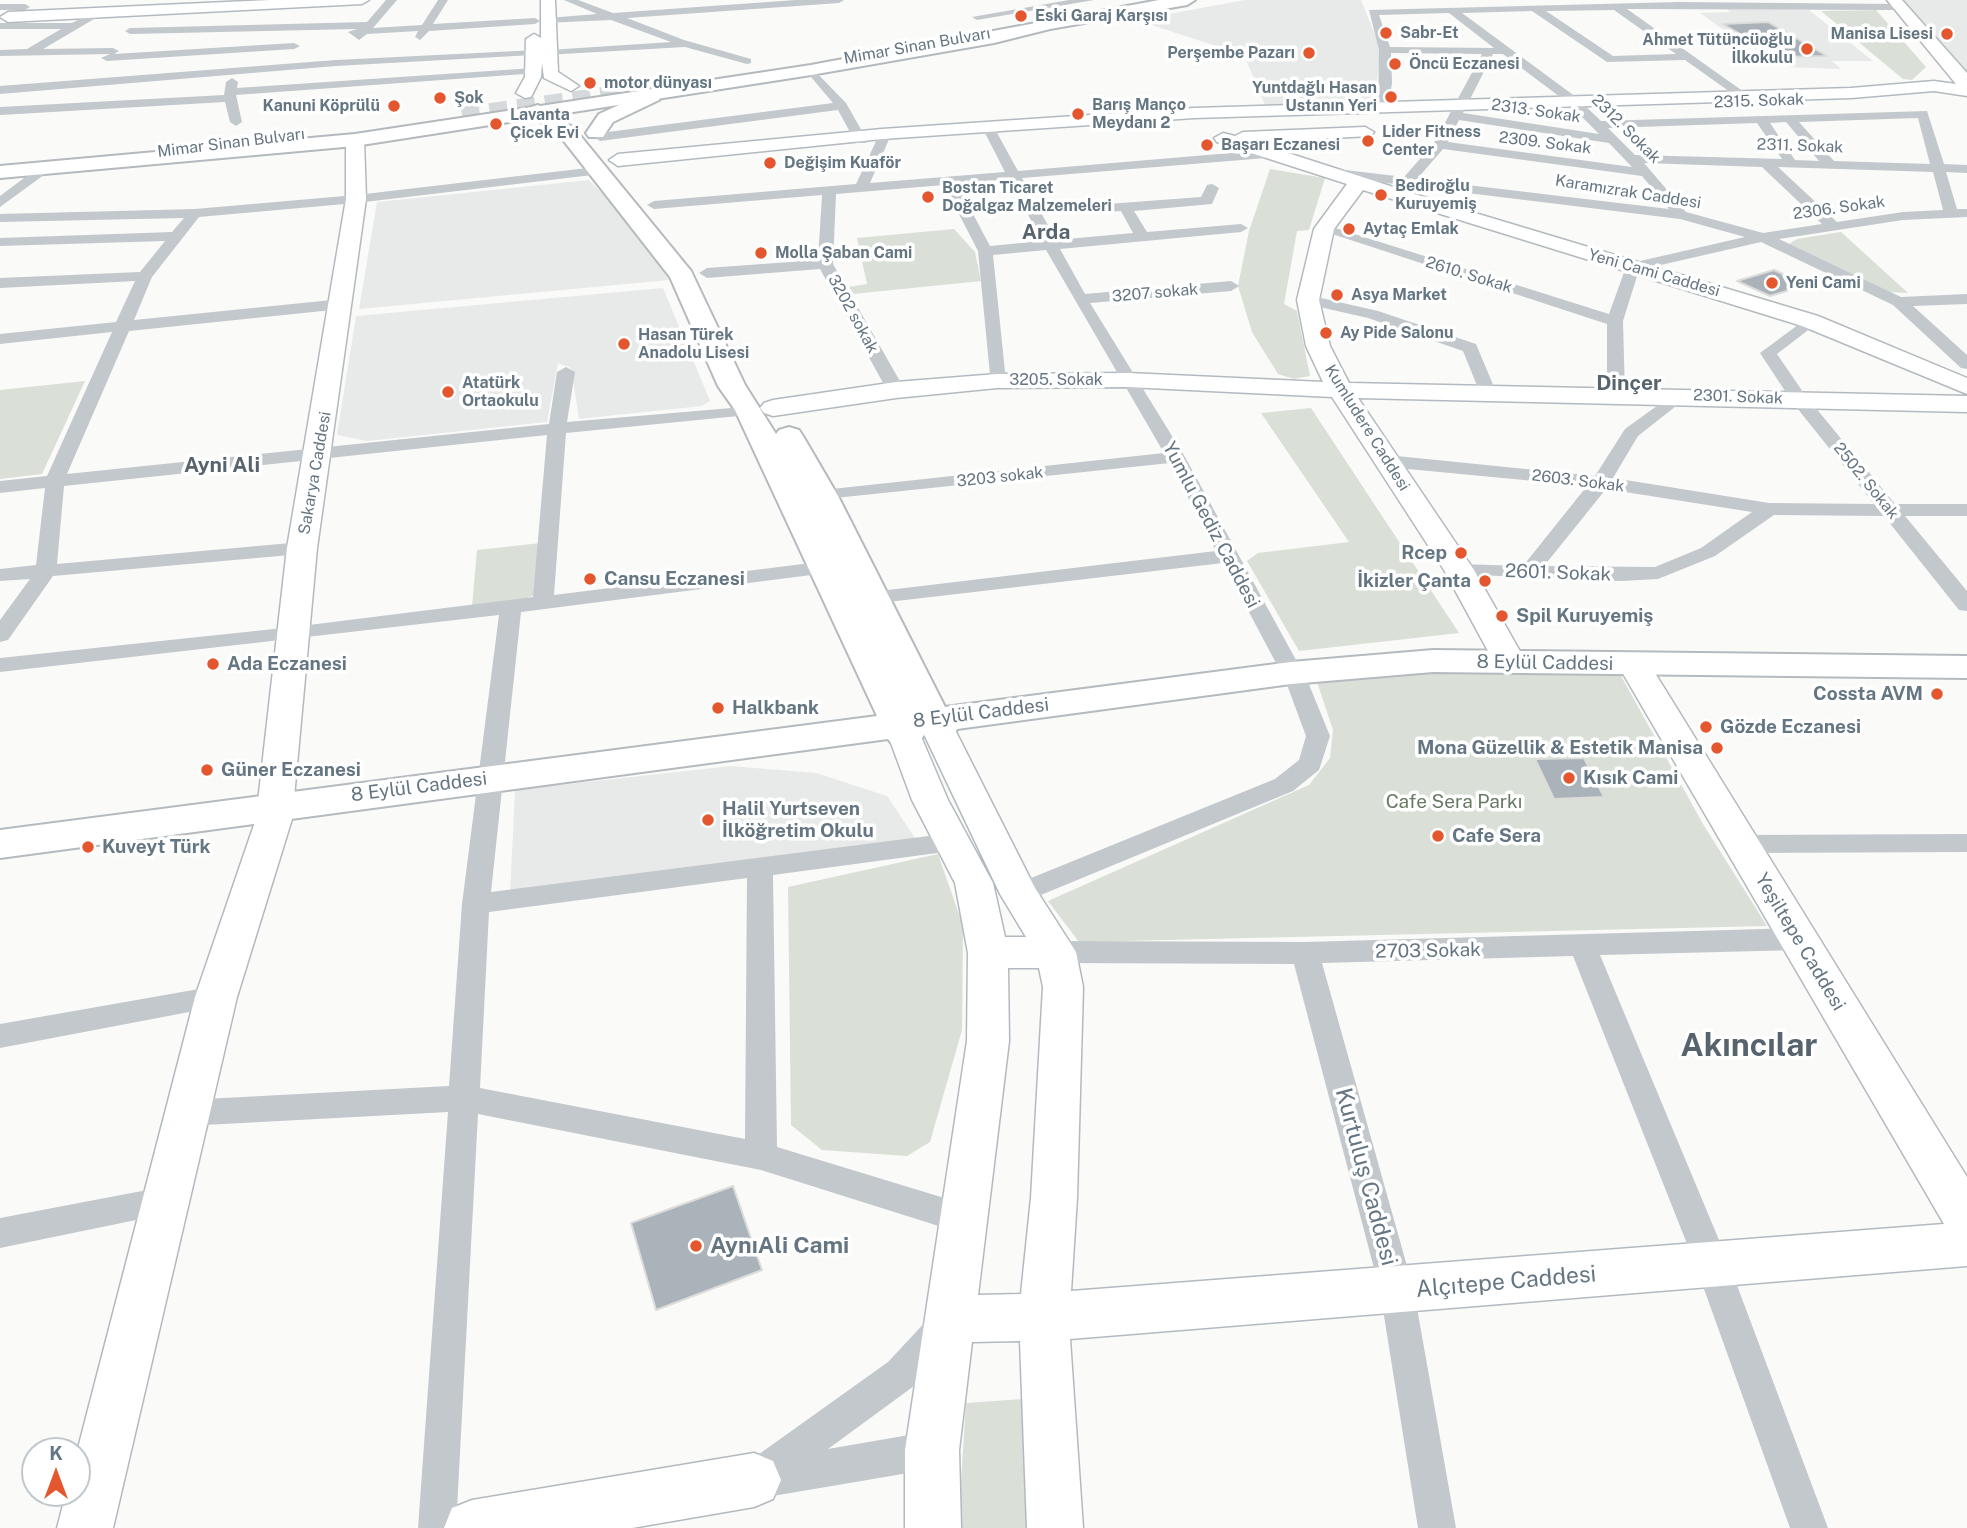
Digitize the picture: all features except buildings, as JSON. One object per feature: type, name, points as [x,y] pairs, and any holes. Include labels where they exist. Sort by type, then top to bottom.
[{"type":"main road","points":[[2,18],[362,0]]},
{"type":"main road","points":[[548,0],[541,21],[541,53],[522,104],[538,111],[567,132],[654,205],[694,274],[732,386],[761,409],[823,496],[871,598],[919,727],[930,800],[974,883],[988,953],[988,1041],[932,1450],[933,1528]]},
{"type":"main road","points":[[837,47],[982,21],[1135,0]]},
{"type":"main road","name":"Mimar Sinan Bulvarı","points":[[640,86],[1049,24],[1187,0]]},
{"type":"main road","points":[[531,1],[541,21]]},
{"type":"main road","points":[[1890,2],[1942,68],[1920,88],[1917,95],[1937,103]]},
{"type":"main road","points":[[607,166],[883,136],[1269,109],[1458,111],[1572,100],[1851,93],[1920,88],[1967,91],[1963,79],[1890,2]]},
{"type":"main road","points":[[2,18],[32,4]]},
{"type":"main road","points":[[3,159],[46,169],[355,140],[471,112],[538,111],[589,104],[640,86],[982,21]]},
{"type":"main road","points":[[598,135],[606,118],[640,86],[811,70],[994,38],[1049,24]]},
{"type":"main road","points":[[541,53],[550,74],[589,93],[586,120],[598,135],[607,166],[634,212],[694,274]]},
{"type":"main road","points":[[697,68],[754,60]]},
{"type":"main road","points":[[501,97],[577,85]]},
{"type":"main road","points":[[1851,93],[1967,107]]},
{"type":"main road","points":[[1269,109],[1365,132]]},
{"type":"main road","name":"Kumludere Caddesi","points":[[1382,109],[1365,132],[1324,229],[1308,300],[1318,346],[1340,390],[1459,570],[1510,662]]},
{"type":"main road","points":[[883,136],[1132,121],[1237,111]]},
{"type":"main road","points":[[1237,111],[1222,121],[1216,137],[1365,132]]},
{"type":"main road","name":"Mimar Sinan Bulvarı","points":[[3,159],[119,156],[471,112]]},
{"type":"main road","points":[[1132,121],[1186,133]]},
{"type":"main road","points":[[227,125],[259,124]]},
{"type":"main road","name":"Yeni Cami Caddesi","points":[[1216,137],[1810,321],[1967,387]]},
{"type":"main road","name":"Sakarya Caddesi","points":[[85,1528],[163,1202],[216,997],[274,813],[302,548],[342,304],[356,199],[355,140]]},
{"type":"main road","name":"3205. Sokak","points":[[761,409],[896,390],[997,380],[1128,380],[1340,390]]},
{"type":"main road","name":"2301. Sokak","points":[[1340,390],[1679,395],[1967,404]]},
{"type":"main road","points":[[761,409],[827,567],[919,727],[1056,952],[1063,987],[1054,1198],[1044,1317],[1055,1528]]},
{"type":"main road","name":"8 Eylül Caddesi","points":[[0,844],[274,813],[1433,662],[1510,662],[1636,669],[1967,667]]},
{"type":"main road","points":[[1294,678],[1429,669],[1636,669],[1967,678]]},
{"type":"main road","name":"Yeşiltepe Caddesi","points":[[1636,669],[1967,1219]]},
{"type":"main road","points":[[0,857],[274,813]]},
{"type":"main road","points":[[988,953],[1056,952]]},
{"type":"main road","name":"Alçıtepe Caddesi","points":[[950,1319],[1044,1317],[1397,1291],[1967,1244]]},
{"type":"main road","points":[[472,1528],[754,1480]]},
{"type":"street","points":[[336,63],[392,0]]},
{"type":"street","points":[[402,60],[427,28],[443,0]]},
{"type":"street","points":[[569,0],[689,44],[754,60]]},
{"type":"street","points":[[130,31],[247,27],[311,30],[427,28],[616,15],[736,3],[839,0]]},
{"type":"street","points":[[976,0],[982,21],[1064,2],[1089,0]]},
{"type":"street","points":[[1665,0],[1679,5]]},
{"type":"street","points":[[272,68],[336,2]]},
{"type":"street","points":[[1382,109],[1386,83],[1385,50],[1373,12],[1890,2]]},
{"type":"street","points":[[227,125],[234,49],[258,6]]},
{"type":"street","points":[[1616,6],[1740,95]]},
{"type":"street","points":[[1534,8],[1611,60],[1687,57]]},
{"type":"street","points":[[85,83],[151,10]]},
{"type":"street","name":"2312. Sokak","points":[[1451,10],[1572,100],[1646,173],[1681,215]]},
{"type":"street","points":[[27,53],[97,13]]},
{"type":"street","points":[[2,18],[74,26]]},
{"type":"street","points":[[0,90],[336,63],[689,44]]},
{"type":"street","points":[[0,53],[110,55],[294,46]]},
{"type":"street","points":[[1385,50],[1509,51]]},
{"type":"street","points":[[1408,181],[1440,145],[1489,51]]},
{"type":"street","points":[[811,70],[842,106],[860,138]]},
{"type":"street","points":[[0,111],[534,71]]},
{"type":"street","points":[[598,135],[842,106]]},
{"type":"street","name":"2313. Sokak","points":[[1458,111],[1536,129],[1612,140]]},
{"type":"street","name":"2315. Sokak","points":[[1597,125],[1923,114],[1940,168]]},
{"type":"street","points":[[1788,117],[1829,164]]},
{"type":"street","points":[[1760,118],[1791,163]]},
{"type":"street","points":[[1513,175],[1536,129]]},
{"type":"street","name":"Yumlu Gediz Caddesi","points":[[990,131],[1012,177],[1053,245],[1080,299],[1176,457],[1294,678],[1318,736],[1310,764],[1284,785],[1019,894]]},
{"type":"street","points":[[860,190],[883,136]]},
{"type":"street","name":"2309. Sokak","points":[[1440,145],[1513,175],[1601,185],[1646,173]]},
{"type":"street","points":[[654,205],[829,193],[1266,154]]},
{"type":"street","name":"2311. Sokak","points":[[1632,159],[1967,169]]},
{"type":"street","points":[[1765,162],[1833,226]]},
{"type":"street","points":[[0,218],[195,213],[356,199],[607,166]]},
{"type":"street","points":[[1940,168],[1959,213],[1967,222]]},
{"type":"street","points":[[0,203],[46,169]]},
{"type":"street","name":"Karamızrak Caddesi","points":[[1348,177],[1408,181],[1513,175],[1601,185],[1681,215],[1763,237],[1899,302]]},
{"type":"street","points":[[948,182],[985,251],[997,380]]},
{"type":"street","points":[[1086,209],[1207,201],[1212,188]]},
{"type":"street","name":"3202 sokak","points":[[829,193],[825,264],[896,390]]},
{"type":"street","points":[[1125,207],[1143,237]]},
{"type":"street","points":[[0,635],[46,572],[55,481],[145,276],[195,213]]},
{"type":"street","name":"2306. Sokak","points":[[1632,267],[1763,237],[1833,226],[1959,213]]},
{"type":"street","points":[[985,251],[1241,229]]},
{"type":"street","name":"2610. Sokak","points":[[1324,229],[1615,321]]},
{"type":"street","points":[[0,242],[177,236]]},
{"type":"street","points":[[694,274],[825,264]]},
{"type":"street","points":[[1616,394],[1615,321],[1632,267]]},
{"type":"street","points":[[0,283],[145,276]]},
{"type":"street","name":"3207 sokak","points":[[1080,299],[1231,286]]},
{"type":"street","points":[[1899,302],[1967,299]]},
{"type":"street","points":[[1308,300],[1372,314],[1470,348],[1488,394]]},
{"type":"street","points":[[1899,302],[1967,364]]},
{"type":"street","points":[[2,342],[125,326],[342,304]]},
{"type":"street","name":"2502. Sokak","points":[[1810,321],[1768,353],[1799,399],[1967,605]]},
{"type":"street","points":[[543,603],[557,429],[566,372]]},
{"type":"street","points":[[1529,572],[1601,482],[1631,433],[1679,395]]},
{"type":"street","points":[[0,487],[319,451],[761,409]]},
{"type":"street","name":"3203 sokak","points":[[823,496],[1176,457]]},
{"type":"street","name":"2603. Sokak","points":[[1387,461],[1601,482],[1769,509],[1967,510]]},
{"type":"street","name":"2601. Sokak","points":[[1459,570],[1621,575],[1658,573],[1707,552],[1769,509]]},
{"type":"street","points":[[0,575],[302,548]]},
{"type":"street","points":[[871,598],[1228,556]]},
{"type":"street","points":[[0,665],[293,634],[827,567]]},
{"type":"street","points":[[437,1528],[476,904],[511,607]]},
{"type":"street","points":[[476,904],[952,842]]},
{"type":"street","points":[[1741,844],[1965,845]]},
{"type":"street","points":[[760,867],[761,1156]]},
{"type":"street","name":"2703 Sokak","points":[[1056,952],[1305,953],[1798,939]]},
{"type":"street","points":[[1583,947],[1712,1264],[1809,1528]]},
{"type":"street","name":"Kurtuluş Caddesi","points":[[1305,953],[1397,1291],[1437,1528]]},
{"type":"street","points":[[0,1036],[216,997]]},
{"type":"street","points":[[186,1113],[463,1098],[761,1156],[964,1219]]},
{"type":"street","points":[[0,1233],[163,1202]]},
{"type":"street","points":[[754,1480],[901,1374],[950,1319]]},
{"type":"street","points":[[754,1480],[932,1450]]},
{"type":"shaded area","name":"Perşembe Pazarı","points":[[1245,0],[1361,0],[1381,50],[1374,101],[1266,107],[1244,55],[1136,20]]},
{"type":"shaded area","name":"Manisa Lisesi","points":[[1896,0],[1967,0],[1967,71],[1955,65]]},
{"type":"shaded area","name":"Ahmet Tütüncüoğlu İlkokulu","points":[[1727,9],[1809,10],[1873,61],[1832,61],[1841,69],[1788,67],[1735,38],[1700,13],[1730,12]]},
{"type":"shaded area","points":[[589,180],[629,220],[669,280],[359,309],[377,202]]},
{"type":"shaded area","name":"Atatürk Ortaokulu","points":[[663,288],[710,401],[702,406],[579,419],[571,368],[558,363],[547,422],[367,441],[337,435],[356,316]]},
{"type":"shaded area","name":"Halil Yurtseven İlköğretim Okulu","points":[[730,766],[816,773],[887,796],[919,844],[510,895],[515,790]]},
{"type":"green space","points":[[1876,10],[1926,67],[1912,80],[1903,79],[1821,11]]},
{"type":"green space","points":[[1270,169],[1325,178],[1309,230],[1297,231],[1284,304],[1297,311],[1310,376],[1294,379],[1278,374],[1252,332],[1238,286],[1249,231]]},
{"type":"green space","points":[[954,229],[975,252],[981,281],[853,294],[849,287],[867,284],[857,238]]},
{"type":"green space","points":[[1841,232],[1908,293],[1890,292],[1789,244],[1797,239]]},
{"type":"green space","points":[[85,381],[42,474],[0,479],[0,390]]},
{"type":"green space","points":[[1311,408],[1459,633],[1299,651],[1247,561],[1258,553],[1349,542],[1261,413]]},
{"type":"green space","points":[[541,543],[535,595],[516,602],[472,606],[477,550]]},
{"type":"green space","name":"Cafe Sera Parkı","points":[[1429,671],[1621,676],[1703,824],[1767,926],[1079,942],[1048,901],[1309,785],[1330,758],[1333,730],[1317,682]]},
{"type":"green space","points":[[938,854],[963,926],[962,1030],[930,1142],[907,1156],[822,1150],[791,1125],[788,887]]},
{"type":"green space","points":[[1037,1398],[1038,1528],[958,1528],[966,1403]]},
{"type":"tunnel","points":[[462,116],[647,90]]},
{"type":"place","name":"Eski Garaj Karşısı","points":[[1021,16]]},
{"type":"place","name":"Sabr-Et","points":[[1386,33]]},
{"type":"place","name":"Manisa Lisesi","points":[[1947,34]]},
{"type":"place","name":"Ahmet Tütüncüoğlu İlkokulu","points":[[1807,49]]},
{"type":"place","name":"Perşembe Pazarı","points":[[1309,53]]},
{"type":"place","name":"Öncü Eczanesi","points":[[1395,64]]},
{"type":"place","name":"motor dünyası","points":[[590,83]]},
{"type":"place","name":"Yuntdağlı Hasan Ustanın Yeri","points":[[1391,97]]},
{"type":"place","name":"Şok","points":[[440,98]]},
{"type":"place","name":"Kanuni Köprülü","points":[[394,106]]},
{"type":"place","name":"Barış Manço Meydanı 2","points":[[1078,114]]},
{"type":"place","name":"Lavanta Çicek Evi","points":[[496,124]]},
{"type":"place","name":"Lider Fitness Center","points":[[1368,141]]},
{"type":"place","name":"Başarı Eczanesi","points":[[1207,145]]},
{"type":"place","name":"Değişim Kuaför","points":[[770,163]]},
{"type":"place","name":"Bediroğlu Kuruyemiş","points":[[1381,195]]},
{"type":"place","name":"Bostan Ticaret Doğalgaz Malzemeleri","points":[[928,197]]},
{"type":"place","name":"Aytaç Emlak","points":[[1349,229]]},
{"type":"place","name":"Molla Şaban Cami","points":[[761,253]]},
{"type":"place","name":"Yeni Cami","points":[[1772,283]]},
{"type":"place","name":"Asya Market","points":[[1337,295]]},
{"type":"place","name":"Ay Pide Salonu","points":[[1326,333]]},
{"type":"place","name":"Hasan Türek Anadolu Lisesi","points":[[624,344]]},
{"type":"place","name":"Atatürk Ortaokulu","points":[[448,392]]},
{"type":"place","name":"Rcep","points":[[1461,553]]},
{"type":"place","name":"Cansu Eczanesi","points":[[590,579]]},
{"type":"place","name":"İkizler Çanta","points":[[1485,581]]},
{"type":"place","name":"Spil Kuruyemiş","points":[[1502,616]]},
{"type":"place","name":"Ada Eczanesi","points":[[213,664]]},
{"type":"place","name":"Cossta AVM","points":[[1937,694]]},
{"type":"place","name":"Halkbank","points":[[718,708]]},
{"type":"place","name":"Gözde Eczanesi","points":[[1706,727]]},
{"type":"place","name":"Mona Güzellik & Estetik Manisa","points":[[1717,748]]},
{"type":"place","name":"Güner Eczanesi","points":[[207,770]]},
{"type":"place","name":"Kısık Cami","points":[[1569,778]]},
{"type":"place","name":"Halil Yurtseven İlköğretim Okulu","points":[[708,820]]},
{"type":"place","name":"Cafe Sera","points":[[1438,836]]},
{"type":"place","name":"Kuveyt Türk","points":[[88,847]]},
{"type":"place","name":"AynıAli Cami","points":[[696,1246]]},
{"type":"district","name":"Arda","points":[[1046,233]]},
{"type":"district","name":"Dinçer","points":[[1629,384]]},
{"type":"district","name":"Ayni Ali","points":[[222,466]]},
{"type":"district","name":"Akıncılar","points":[[1749,1046]]}]
